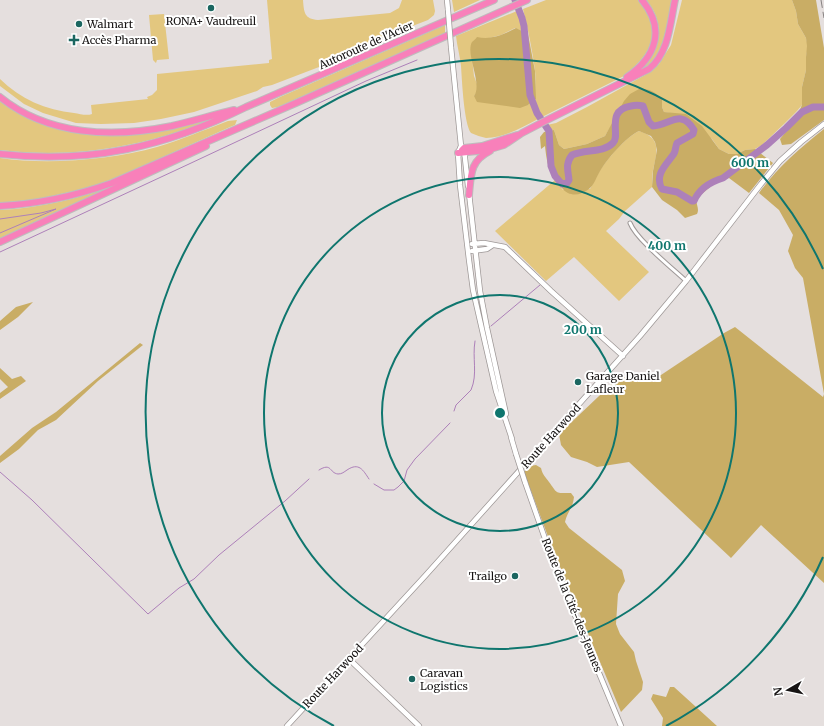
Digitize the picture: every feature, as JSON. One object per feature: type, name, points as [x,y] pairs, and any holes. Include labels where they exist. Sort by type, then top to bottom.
[{"type":"highway","name":"Autoroute de l'Acier","points":[[246,107],[494,0]]},
{"type":"highway","points":[[609,88],[640,67],[647,59],[652,49],[656,37],[655,26],[648,9],[642,0]]},
{"type":"highway","points":[[469,195],[471,174],[475,164],[484,154],[510,142],[522,133],[543,122],[643,72],[657,61],[666,45],[675,0]]},
{"type":"highway","points":[[0,206],[31,204],[56,199],[107,184],[296,103],[525,1]]},
{"type":"highway","points":[[0,97],[23,113],[39,121],[59,127],[90,132],[123,132],[159,128],[246,107]]},
{"type":"highway","points":[[0,242],[157,170],[296,103]]},
{"type":"highway","points":[[0,154],[59,157],[127,150],[156,143],[190,132],[212,124],[246,107]]},
{"type":"highway","points":[[462,150],[482,146],[522,133]]},
{"type":"highway","points":[[462,150],[488,150],[498,147]]},
{"type":"main road","points":[[447,0],[462,150],[469,195],[474,244],[487,328],[512,440]]},
{"type":"main road","name":"Route Harwood","points":[[288,726],[623,356],[686,281],[778,164],[796,146],[824,124]]},
{"type":"main road","points":[[462,150],[460,185],[473,290],[496,391],[512,440]]},
{"type":"main road","points":[[468,245],[484,243],[500,245],[509,250],[548,288],[623,356]]},
{"type":"main road","points":[[468,251],[487,249],[493,245]]},
{"type":"main road","name":"Route de la Cité-des-Jeunes","points":[[512,440],[525,482],[553,560],[622,726]]},
{"type":"main road","points":[[349,659],[419,726]]},
{"type":"street","points":[[630,223],[642,239],[686,281]]},
{"type":"shaded area","points":[[267,0],[303,0],[307,16],[318,20],[390,13],[399,8],[402,0],[433,0],[435,11],[434,15],[428,20],[384,37],[319,67],[263,87],[257,91],[194,112],[161,119],[134,123],[76,123],[43,113],[24,104],[0,86],[0,79],[16,92],[34,102],[53,109],[88,115],[92,114],[91,105],[148,99],[147,97],[152,95],[157,90],[157,74],[269,63],[269,60],[272,59]]},
{"type":"shaded area","points":[[452,0],[480,0],[454,12]]},
{"type":"shaded area","points":[[546,0],[638,0],[647,11],[653,31],[652,41],[648,50],[634,68],[624,76],[542,117],[535,101],[535,70],[523,9]]},
{"type":"shaded area","points":[[646,0],[672,0],[667,29],[661,47],[657,56],[643,70],[642,68],[653,52],[658,35],[656,17]]},
{"type":"shaded area","points":[[682,0],[792,0],[796,11],[798,24],[806,38],[808,46],[806,70],[802,87],[802,105],[797,111],[762,145],[755,149],[745,150],[737,154],[729,154],[719,149],[712,139],[670,113],[664,112],[662,107],[611,126],[605,136],[587,144],[564,149],[559,145],[554,130],[551,131],[547,125],[556,123],[587,107],[645,75],[659,64],[671,45]]},
{"type":"shaded area","points":[[792,0],[816,0],[824,48],[824,120],[791,144],[782,145],[780,139],[794,122],[802,105],[802,87],[806,70],[806,38],[798,24],[796,11]]},
{"type":"shaded area","points":[[517,11],[520,17],[522,31],[515,28],[501,35],[485,39],[471,49],[474,76],[477,84],[477,92],[474,96],[528,105],[532,102],[538,119],[520,129],[506,134],[493,138],[484,138],[471,133],[467,121],[456,36]]},
{"type":"shaded area","points":[[164,14],[169,59],[157,60],[156,63],[153,60],[149,15]]},
{"type":"shaded area","points":[[445,25],[445,33],[278,107],[272,108],[270,105],[270,102],[280,97]]},
{"type":"shaded area","points":[[516,28],[528,34],[535,71],[536,99],[528,105],[520,108],[477,102],[474,96],[476,84],[470,47],[472,42],[477,37],[487,38],[497,36]]},
{"type":"shaded area","points":[[639,89],[652,91],[662,99],[662,107],[664,112],[686,114],[702,126],[719,149],[729,154],[737,154],[745,150],[755,149],[773,163],[749,193],[729,178],[715,183],[697,198],[697,214],[685,218],[677,210],[662,200],[652,187],[657,150],[655,142],[651,136],[639,131],[622,143],[602,168],[589,189],[578,194],[571,194],[565,191],[551,173],[545,146],[541,149],[540,137],[544,132],[554,130],[559,145],[564,149],[587,144],[605,136],[624,101],[630,94]]},
{"type":"shaded area","points":[[0,101],[36,122],[61,130],[88,134],[102,135],[211,118],[211,120],[134,144],[81,152],[54,153],[0,150]]},
{"type":"shaded area","points":[[237,120],[235,125],[116,178],[87,188],[39,199],[0,203],[0,158],[58,161],[120,155],[157,147],[228,121]]},
{"type":"shaded area","points":[[824,129],[824,394],[803,278],[795,268],[788,251],[793,235],[779,210],[759,193],[773,175],[789,159]]},
{"type":"shaded area","points":[[639,131],[651,138],[655,142],[656,146],[656,157],[652,174],[652,187],[625,211],[606,231],[649,272],[619,301],[574,257],[546,281],[495,231],[555,180],[563,190],[590,189],[599,172],[612,155],[628,138]]},
{"type":"shaded area","points":[[119,184],[0,239],[0,210],[61,202]]},
{"type":"shaded area","points":[[33,302],[18,317],[0,330],[0,321],[16,307]]},
{"type":"shaded area","points":[[735,327],[823,397],[824,394],[824,583],[761,525],[731,558],[629,462],[597,467],[571,457],[561,445],[559,434],[618,378],[661,375]]},
{"type":"shaded area","points":[[140,343],[143,345],[98,381],[56,420],[38,430],[19,449],[0,463],[0,456],[32,428],[56,412]]},
{"type":"shaded area","points":[[0,368],[12,379],[21,376],[26,381],[0,399],[0,393],[8,387],[0,379]]},
{"type":"shaded area","points":[[536,465],[541,468],[543,474],[555,491],[559,493],[571,493],[574,497],[565,522],[569,528],[622,570],[625,581],[618,594],[616,624],[620,634],[634,652],[643,682],[642,690],[621,712],[553,550],[524,472],[530,466]]},
{"type":"shaded area","points":[[670,687],[674,687],[717,726],[662,726],[663,718],[651,699],[653,694],[666,697]]},
{"type":"waterway","points":[[515,0],[524,26],[530,95],[537,113],[549,131],[551,166],[555,176],[562,184],[567,183],[569,180],[568,164],[572,155],[599,150],[613,143],[616,135],[616,118],[618,112],[623,108],[637,105],[643,106],[649,122],[653,126],[675,119],[684,120],[689,123],[694,130],[693,134],[677,143],[674,154],[664,166],[659,179],[662,189],[677,192],[694,201],[706,186],[723,178],[767,145],[802,112],[813,107],[824,107]]},
{"type":"waterway","points":[[0,252],[366,81],[417,60]]},
{"type":"waterway","points":[[0,219],[41,213],[56,209],[0,233]]},
{"type":"waterway","points":[[491,326],[540,285]]},
{"type":"waterway","points":[[454,411],[456,405],[471,390],[473,384],[475,372],[475,341]]},
{"type":"waterway","points":[[374,484],[384,490],[394,490],[398,487],[404,481],[407,470],[415,459],[450,423]]},
{"type":"waterway","points":[[319,470],[328,467],[335,473],[339,474],[351,468],[358,467],[363,470],[369,479]]},
{"type":"waterway","points":[[0,472],[32,500],[148,614],[179,588],[194,579],[219,555],[285,501],[309,479]]},
{"type":"railway","points":[[821,0],[824,18]]},
{"type":"place","name":"RONA+ Vaudreuil","points":[[211,8]]},
{"type":"place","name":"Walmart","points":[[79,24]]},
{"type":"place","name":"Accès Pharma","points":[[74,40]]},
{"type":"place","name":"Garage Daniel Lafleur","points":[[578,382]]},
{"type":"place","name":"Trailgo","points":[[515,576]]},
{"type":"place","name":"Caravan Logistics","points":[[412,679]]}]
